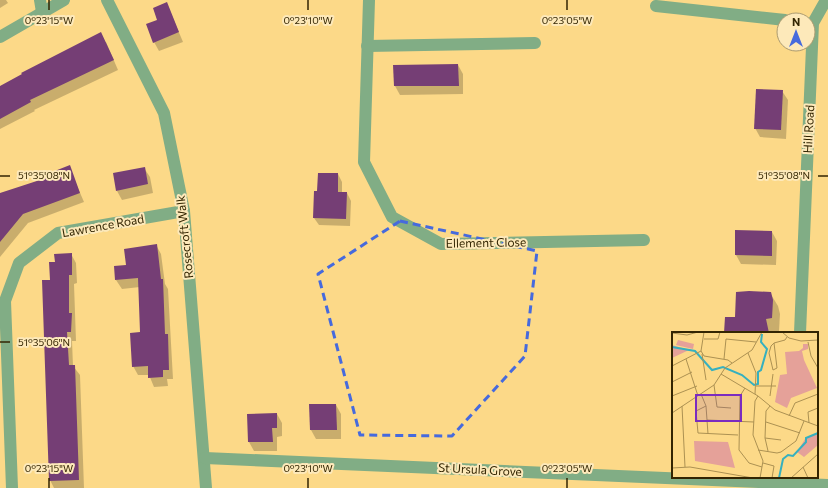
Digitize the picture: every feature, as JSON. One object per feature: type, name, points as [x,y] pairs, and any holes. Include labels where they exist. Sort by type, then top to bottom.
[{"type":"street","points":[[40,0],[42,12]]},
{"type":"street","points":[[0,37],[64,0]]},
{"type":"street","name":"Rosecroft Walk","points":[[108,0],[164,113],[184,212],[206,488]]},
{"type":"street","name":"Ellement Close","points":[[368,0],[364,162],[392,217],[441,244],[644,240]]},
{"type":"street","name":"Hill Road","points":[[816,15],[826,0]]},
{"type":"street","points":[[656,6],[776,19]]},
{"type":"street","points":[[367,46],[535,43]]},
{"type":"street","name":"Hill Road","points":[[800,332],[810,52]]},
{"type":"street","name":"Lawrence Road","points":[[12,488],[5,301],[19,263],[58,233],[184,212]]},
{"type":"street","name":"St Ursula Grove","points":[[204,458],[672,478]]},
{"type":"street","name":"St Ursula Grove","points":[[675,478],[828,485]]},
{"type":"highlighted area","points":[[400,221],[537,251],[525,356],[452,436],[360,435],[318,274]]},
{"type":"building","points":[[167,2],[179,32],[153,43],[146,24],[157,20],[153,8]]},
{"type":"building","points":[[101,32],[114,60],[30,100],[31,102],[0,119],[0,86],[22,74],[21,73]]},
{"type":"building","points":[[458,64],[459,86],[394,86],[393,65]]},
{"type":"building","points":[[756,89],[783,90],[781,130],[754,129]]},
{"type":"building","points":[[70,165],[80,193],[23,214],[0,242],[0,193],[43,179],[42,176]]},
{"type":"building","points":[[145,167],[148,184],[116,191],[113,173]]},
{"type":"building","points":[[318,173],[338,173],[338,192],[347,192],[346,219],[313,218],[314,191],[317,191]]},
{"type":"building","points":[[735,230],[772,231],[772,256],[735,255]]},
{"type":"building","points":[[157,244],[161,279],[163,279],[165,334],[168,334],[169,370],[163,370],[163,377],[148,378],[148,366],[132,367],[130,333],[140,332],[138,278],[115,280],[114,266],[126,265],[124,249]]},
{"type":"building","points":[[72,253],[72,275],[69,275],[69,313],[72,313],[71,332],[67,332],[69,365],[75,365],[79,480],[49,481],[42,280],[50,280],[49,262],[55,262],[54,254]]},
{"type":"building","points":[[736,292],[771,292],[773,300],[772,318],[766,319],[769,332],[724,332],[725,317],[735,317]]},
{"type":"building","points":[[309,404],[336,404],[337,430],[310,430]]},
{"type":"building","points":[[277,413],[277,428],[272,428],[273,442],[248,442],[247,414]]}]
